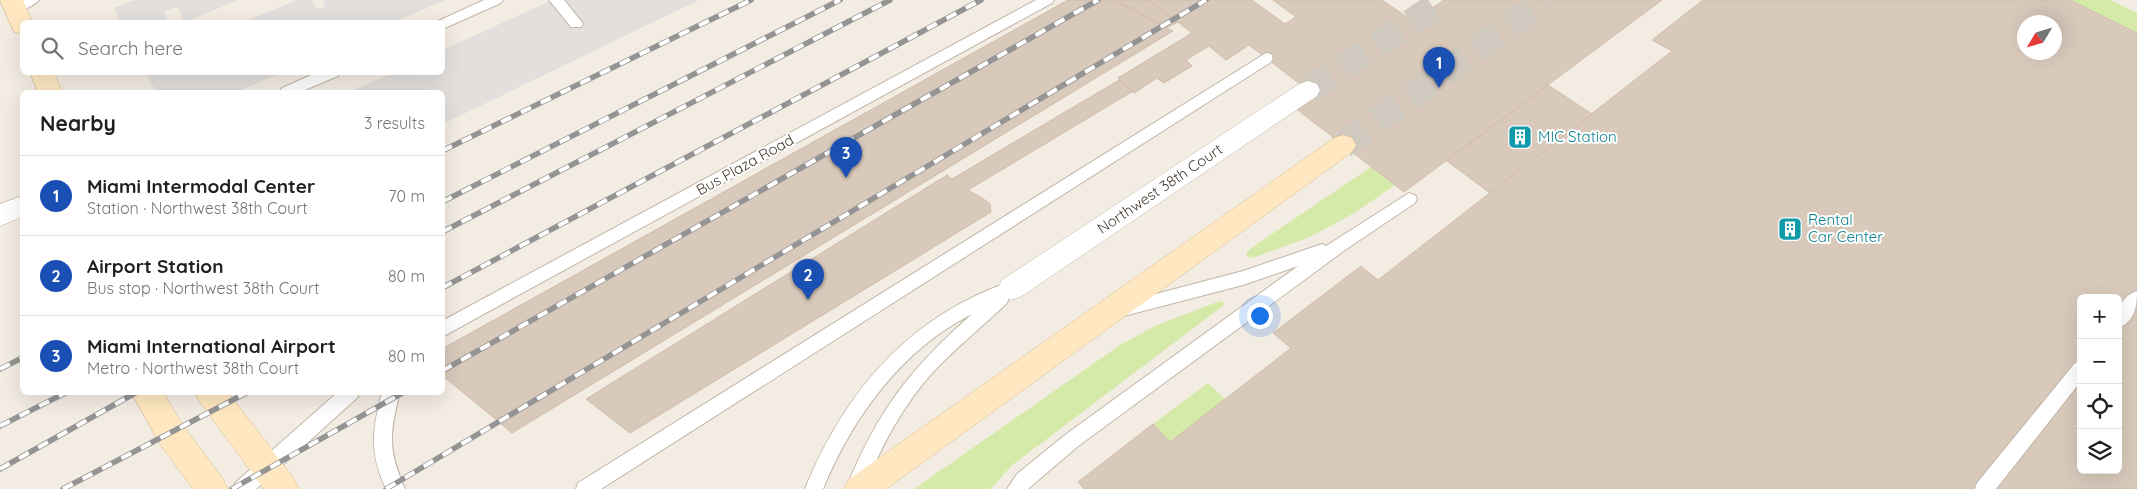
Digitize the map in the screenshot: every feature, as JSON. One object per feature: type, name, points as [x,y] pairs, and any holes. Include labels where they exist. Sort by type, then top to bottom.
[{"type":"street","points":[[43,75],[49,90]]},
{"type":"street","name":"Northwest 38th Court","points":[[1012,288],[1308,90]]},
{"type":"street","points":[[860,489],[1343,145]]},
{"type":"street","points":[[0,216],[20,207]]},
{"type":"street","points":[[148,395],[171,434],[212,489]]},
{"type":"street","points":[[212,395],[274,478]]},
{"type":"lane","points":[[445,23],[496,0]]},
{"type":"lane","points":[[556,0],[576,24]]},
{"type":"lane","name":"Bus Plaza Road","points":[[445,328],[1046,0]]},
{"type":"lane","points":[[585,489],[1266,58]]},
{"type":"lane","points":[[292,90],[326,75]]},
{"type":"lane","points":[[1016,489],[1024,480],[1071,441],[1338,245],[1409,199]]},
{"type":"lane","points":[[1106,314],[1243,278],[1338,245]]},
{"type":"lane","points":[[814,489],[826,461],[846,424],[868,393],[892,365],[937,326],[956,314],[1012,288]]},
{"type":"lane","points":[[855,489],[867,458],[898,403],[928,367],[1012,288]]},
{"type":"lane","points":[[2122,316],[2137,298]]},
{"type":"lane","points":[[1984,489],[2077,373]]},
{"type":"lane","points":[[242,489],[274,478],[348,395]]},
{"type":"lane","points":[[391,395],[381,434],[382,456],[396,489]]},
{"type":"green space","points":[[2070,0],[2110,0],[2137,13],[2137,33]]},
{"type":"green space","points":[[1371,167],[1395,185],[1356,212],[1312,236],[1253,258],[1247,256],[1247,252],[1254,246]]},
{"type":"green space","points":[[1220,301],[1224,303],[1223,306],[1011,466],[991,489],[914,489],[1120,345],[1157,325]]},
{"type":"green space","points":[[1208,383],[1225,399],[1170,442],[1153,424]]},
{"type":"shaded area","points":[[135,0],[238,0],[190,20],[184,20],[176,7],[164,12],[168,20],[120,20],[114,8]]},
{"type":"shaded area","points":[[297,0],[312,0],[317,8],[321,9],[325,6],[322,0],[445,0],[399,20],[248,20]]},
{"type":"shaded area","points":[[552,0],[699,0],[445,123],[445,90],[354,90],[388,75],[445,75],[445,49]]},
{"type":"shaded area","points":[[147,75],[276,75],[241,90],[155,90]]},
{"type":"building","points":[[1068,0],[1114,0],[1173,31],[512,433],[445,377],[445,347]]},
{"type":"building","points":[[1114,0],[1149,0],[1178,22],[1168,27]]},
{"type":"building","points":[[1149,0],[1252,0],[1285,24],[1296,17],[1273,0],[1382,0],[1413,21],[1444,0],[1662,0],[1404,192],[1290,104],[1308,90],[1249,45],[1226,60],[1209,46],[1186,60],[1192,66],[1164,83],[1157,78],[1134,93],[1118,78],[1192,33]]},
{"type":"building","name":"Rental Car Center","points":[[1703,0],[2070,0],[2137,33],[2137,489],[1084,489],[1078,482],[1153,424],[1170,442],[1291,348],[1273,333],[1361,266],[1378,280],[1672,51],[1652,40]]},
{"type":"building","points":[[1119,80],[1133,91],[968,190],[990,204],[991,212],[630,433],[586,399],[947,175],[952,179]]},
{"type":"building","name":"MIC Station","points":[[1548,85],[1592,114],[1490,193],[1447,161]]},
{"type":"tunnel","points":[[1308,90],[1445,0]]},
{"type":"tunnel","points":[[1343,145],[1545,0]]},
{"type":"railway","points":[[445,150],[751,0]]},
{"type":"railway","points":[[445,200],[840,0]]},
{"type":"railway","points":[[445,230],[890,0]]},
{"type":"railway","points":[[445,286],[981,0]]},
{"type":"railway","points":[[445,369],[1098,0]]},
{"type":"railway","points":[[386,489],[1206,0]]},
{"type":"railway","points":[[0,369],[20,359]]},
{"type":"railway","points":[[0,426],[61,395]]},
{"type":"railway","points":[[0,469],[132,395]]},
{"type":"railway","points":[[63,489],[242,395]]},
{"type":"railway","points":[[232,489],[399,395]]},
{"type":"place","name":"Miami Intermodal Center","points":[[1439,88]]},
{"type":"place","name":"MIC Station","points":[[1520,137]]},
{"type":"place","name":"Miami International Airport","points":[[846,178]]},
{"type":"place","name":"Rental Car Center","points":[[1790,229]]},
{"type":"place","name":"Airport Station","points":[[808,300]]}]
